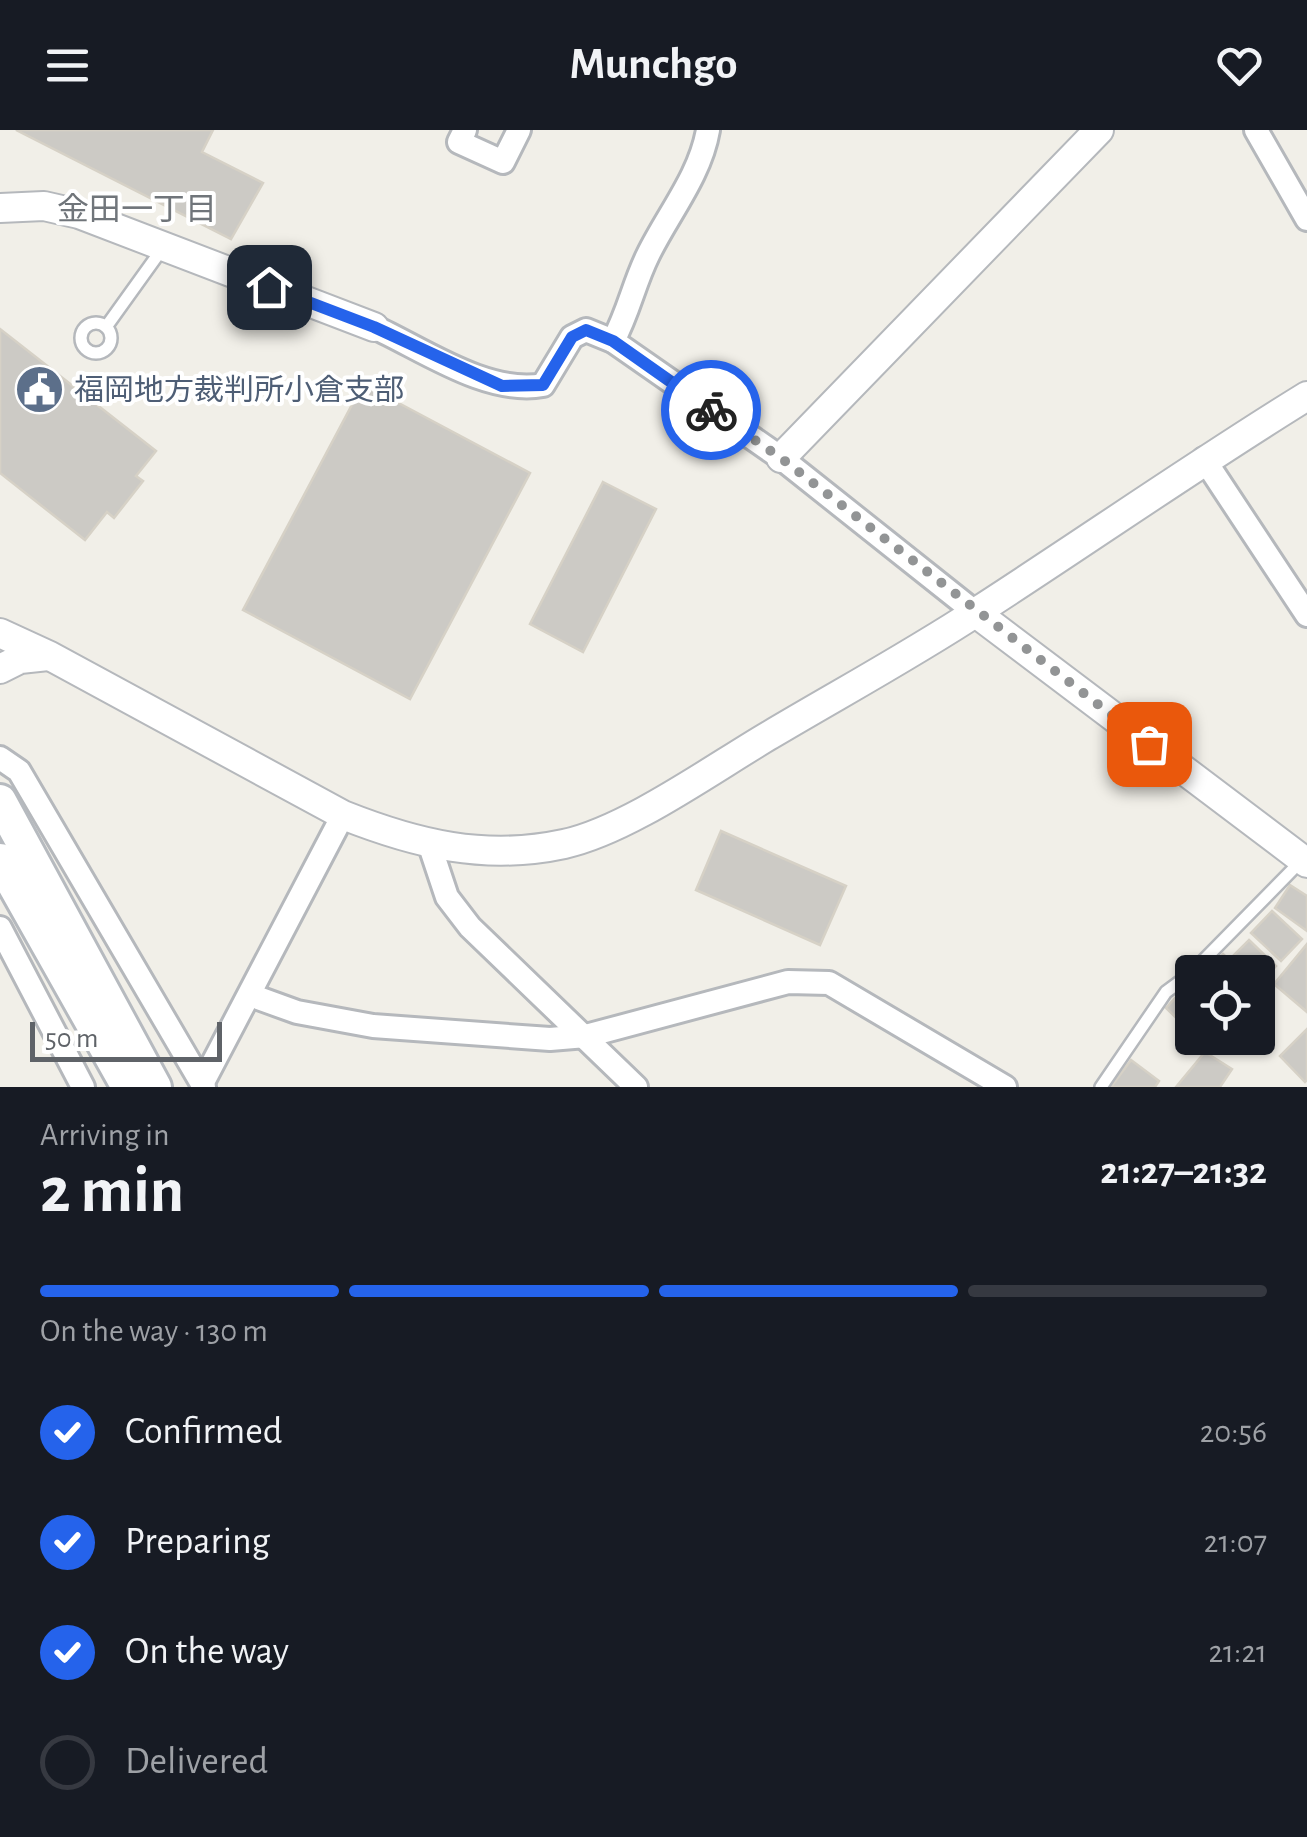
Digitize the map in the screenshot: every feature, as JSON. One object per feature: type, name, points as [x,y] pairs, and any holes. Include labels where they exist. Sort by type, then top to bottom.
[{"type":"main road","points":[[0,801],[128,1087]]},
{"type":"main road","points":[[0,860],[73,957],[155,1087]]},
{"type":"street","points":[[465,130],[459,142],[503,162],[518,130]]},
{"type":"street","points":[[613,341],[632,306],[646,259],[688,185],[708,130]]},
{"type":"street","points":[[781,458],[1099,130]]},
{"type":"street","points":[[1256,130],[1307,220]]},
{"type":"street","points":[[0,208],[44,206],[79,214],[374,327],[502,386],[543,385],[572,337],[586,330],[613,341],[781,458],[976,613],[1305,861]]},
{"type":"street","points":[[0,633],[50,656],[343,816],[430,846],[480,852],[522,850],[592,835],[660,800],[976,613],[1204,459],[1307,396]]},
{"type":"street","points":[[1204,459],[1307,615]]},
{"type":"street","points":[[0,620],[50,656]]},
{"type":"street","points":[[0,669],[20,659],[50,656]]},
{"type":"street","points":[[0,758],[18,771],[203,1086]]},
{"type":"street","points":[[203,1086],[343,816]]},
{"type":"street","points":[[430,846],[447,897],[470,927],[636,1087]]},
{"type":"street","points":[[0,928],[83,1087]]},
{"type":"street","points":[[250,995],[296,1012],[373,1026],[550,1039],[586,1036],[788,982],[830,982],[1005,1087]]},
{"type":"lane","points":[[106,326],[164,247]]},
{"type":"lane","points":[[1101,1087],[1166,992],[1190,974],[1305,861]]},
{"type":"building","points":[[16,130],[213,130],[202,152],[263,183],[231,239]]},
{"type":"building","name":"福岡地方裁判所小倉支部","points":[[0,329],[156,451],[136,476],[143,481],[114,518],[107,512],[85,540],[0,473]]},
{"type":"building","points":[[363,384],[530,473],[410,699],[243,610]]},
{"type":"building","points":[[603,482],[656,509],[583,652],[530,624]]},
{"type":"building","points":[[721,831],[846,886],[820,945],[696,890]]},
{"type":"building","points":[[1290,885],[1307,896],[1307,931],[1275,908]]},
{"type":"building","points":[[1272,911],[1302,939],[1281,961],[1251,933]]},
{"type":"building","points":[[1249,940],[1265,955],[1234,955]]},
{"type":"building","points":[[1307,944],[1307,1012],[1275,983]]},
{"type":"building","points":[[1175,998],[1175,1017],[1166,1008]]},
{"type":"building","points":[[1307,1029],[1307,1080],[1305,1082],[1280,1056]]},
{"type":"building","points":[[1203,1055],[1210,1055],[1232,1069],[1220,1087],[1176,1087]]},
{"type":"building","points":[[1131,1060],[1159,1081],[1155,1087],[1111,1087]]},
{"type":"way so far","points":[[711,410],[781,458],[1149,744]]},
{"type":"place","name":"福岡地方裁判所小倉支部","points":[[39,390]]},
{"type":"district","name":"金田一丁目","points":[[137,209]]},
{"type":"route","points":[[269,287],[374,327],[502,386],[543,385],[572,337],[586,330],[613,341],[711,410]]}]
